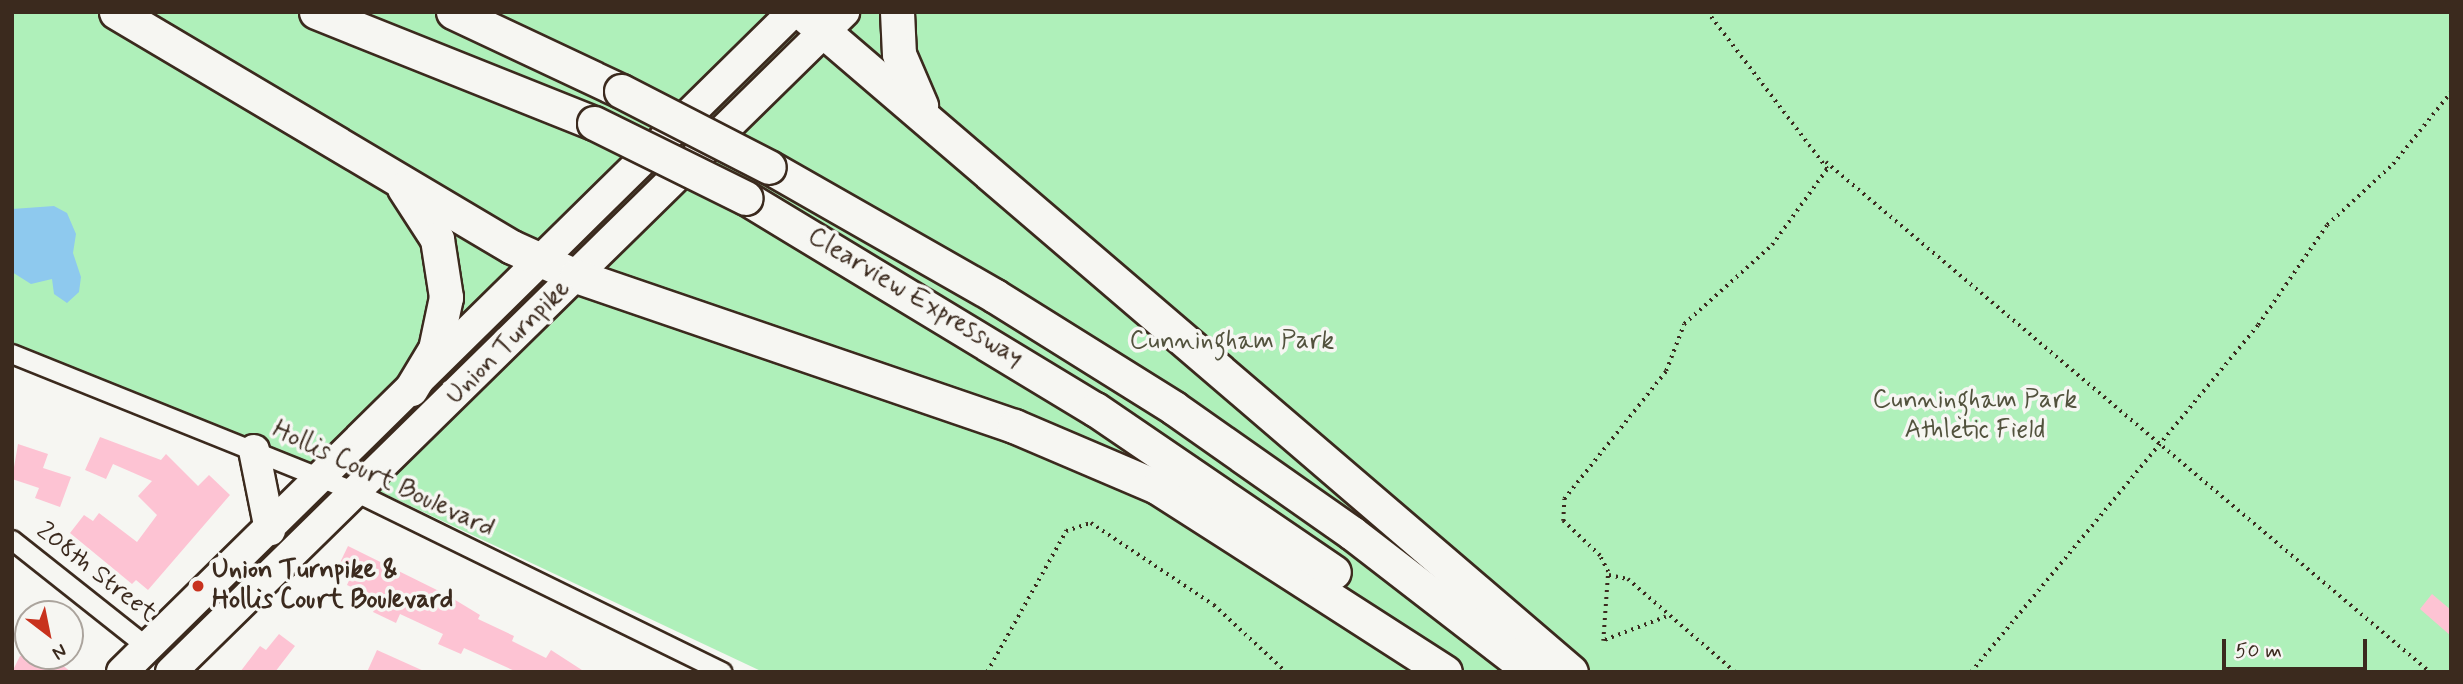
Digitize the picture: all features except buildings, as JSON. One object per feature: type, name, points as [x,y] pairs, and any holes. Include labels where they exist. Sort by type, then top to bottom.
[{"type":"highway","points":[[116,12],[374,165],[541,260],[576,276],[967,409],[1101,461],[1218,523],[1445,672]]},
{"type":"highway","name":"Clearview Expressway","points":[[316,12],[594,123],[746,198],[912,294],[1152,445],[1328,568],[1464,672]]},
{"type":"highway","name":"Clearview Expressway","points":[[453,12],[621,91],[769,167],[984,289],[1174,408],[1363,541],[1532,672]]},
{"type":"highway","points":[[897,12],[904,71],[918,100],[946,134]]},
{"type":"highway","points":[[824,18],[946,134],[1571,672]]},
{"type":"highway","points":[[374,165],[420,208],[442,258],[446,297],[442,331],[411,389]]},
{"type":"main road","name":"Union Turnpike","points":[[122,672],[270,530],[793,12]]},
{"type":"main road","name":"Union Turnpike","points":[[175,671],[576,276],[824,18]]},
{"type":"main road","points":[[254,450],[270,530]]},
{"type":"street","name":"Hollis Court Boulevard","points":[[12,354],[357,493],[723,672]]},
{"type":"street","name":"208th Street","points":[[12,540],[147,647]]},
{"type":"path","points":[[1707,12],[1794,129],[1824,160],[2430,672]]},
{"type":"path","points":[[1971,672],[2258,325],[2327,225],[2393,164],[2451,92]]},
{"type":"path","points":[[1666,617],[1604,641],[1609,575],[1600,556],[1563,521],[1564,499],[1666,371],[1685,324],[1772,244],[1825,178],[1824,160]]},
{"type":"path","points":[[987,672],[1066,531],[1091,523],[1214,605],[1286,672]]},
{"type":"path","points":[[1609,575],[1628,579],[1666,617],[1735,672]]},
{"type":"green space","name":"Cunningham Park","points":[[12,12],[2451,12],[2451,672],[763,672],[368,486],[12,345]]},
{"type":"water","points":[[54,206],[67,213],[76,234],[73,253],[81,277],[79,292],[67,303],[54,294],[52,279],[31,284],[12,272],[12,209]]},
{"type":"place","name":"Union Turnpike & Hollis Court Boulevard","points":[[198,586]]},
{"type":"park label","name":"Cunningham Park Athletic Field","points":[[1975,416]]}]
